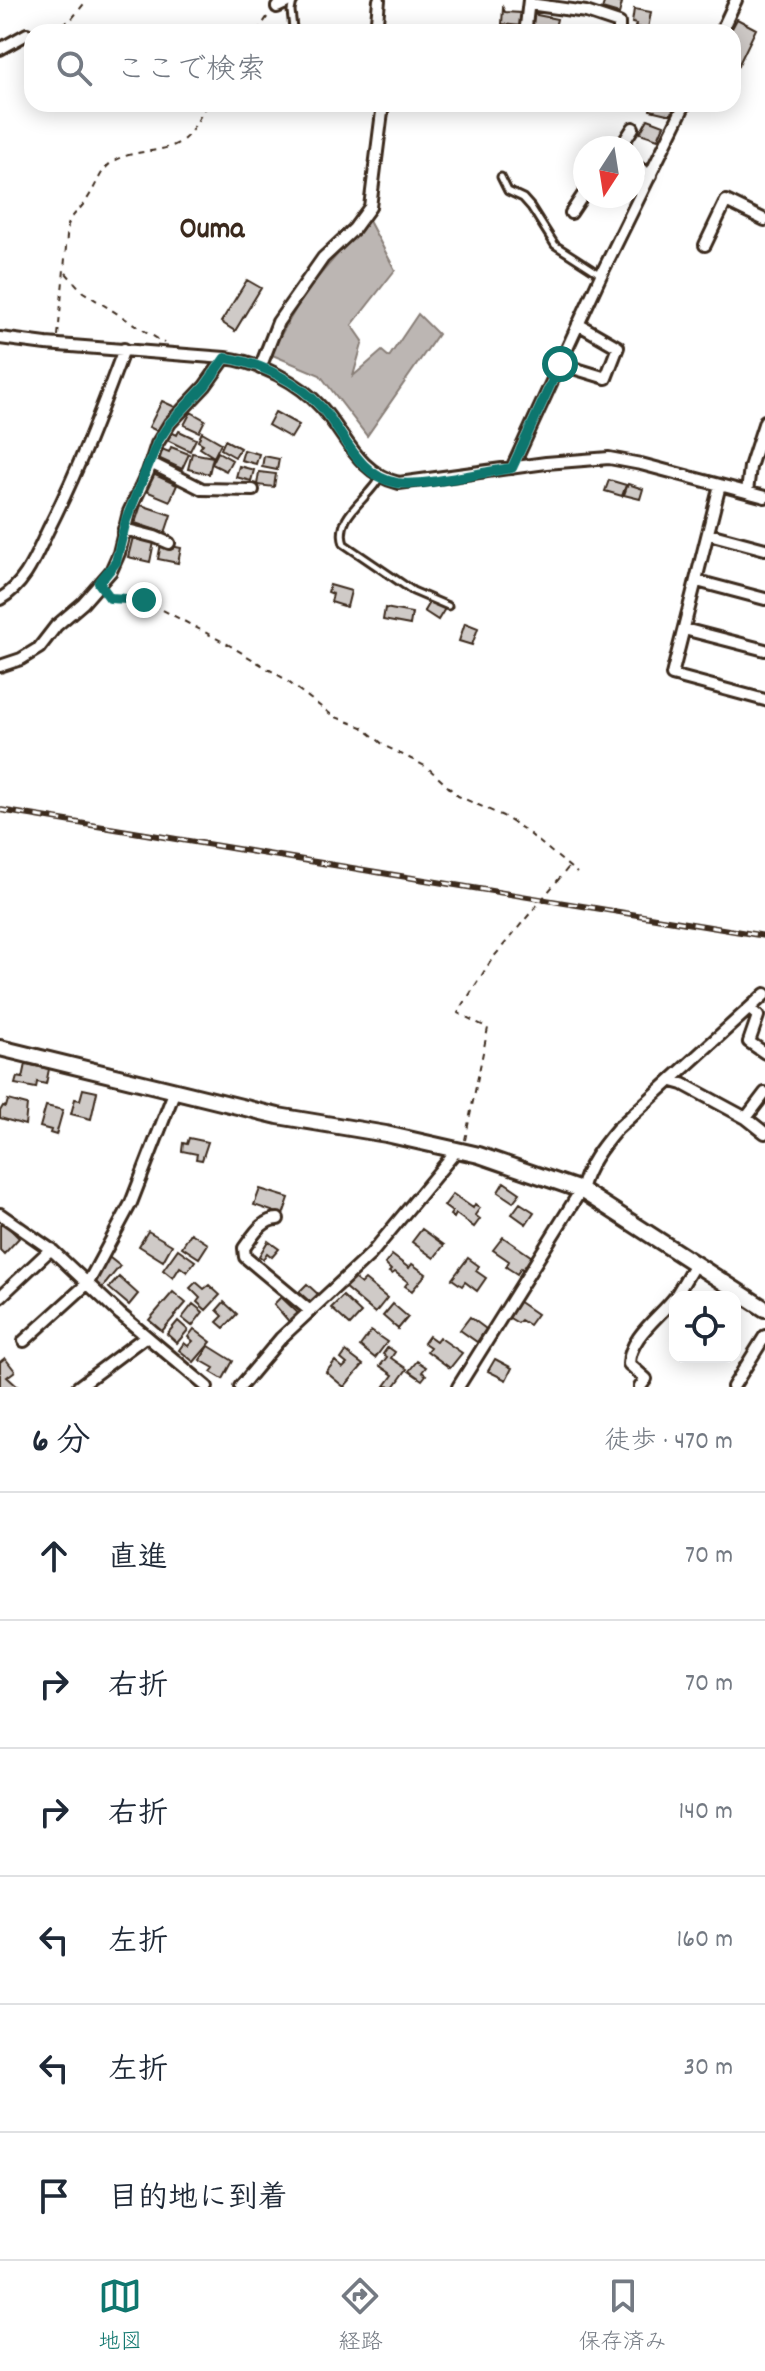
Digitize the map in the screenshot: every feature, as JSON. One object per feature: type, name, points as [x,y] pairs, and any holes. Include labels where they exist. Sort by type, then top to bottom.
[{"type":"street","points":[[277,7],[293,0]]},
{"type":"street","points":[[377,24],[379,0]]},
{"type":"street","points":[[725,24],[736,0]]},
{"type":"street","points":[[526,24],[529,2],[592,14],[619,24]]},
{"type":"street","points":[[0,49],[24,37]]},
{"type":"street","points":[[260,368],[278,322],[323,258],[354,229],[370,207],[382,112]]},
{"type":"street","points":[[512,468],[601,275],[681,112]]},
{"type":"street","points":[[628,136],[633,128]]},
{"type":"street","points":[[645,172],[651,175]]},
{"type":"street","points":[[705,245],[726,201],[765,220]]},
{"type":"street","points":[[571,213],[574,208]]},
{"type":"street","points":[[560,364],[606,378],[618,347],[578,324]]},
{"type":"street","points":[[0,338],[225,358],[260,368],[311,398],[330,419],[358,460],[392,481],[409,483],[609,458],[765,497]]},
{"type":"street","points":[[0,599],[19,584],[28,570],[72,483],[124,349]]},
{"type":"street","points":[[0,666],[21,659],[39,648],[56,626],[83,603],[116,562],[124,529],[157,444],[225,358]]},
{"type":"street","points":[[747,492],[750,467],[765,421]]},
{"type":"street","points":[[151,463],[202,489],[253,490]]},
{"type":"street","points":[[720,485],[672,675],[765,700]]},
{"type":"street","points":[[124,529],[169,543]]},
{"type":"street","points":[[709,534],[765,549]]},
{"type":"street","points":[[697,581],[765,599]]},
{"type":"street","points":[[684,629],[765,650]]},
{"type":"street","points":[[458,1387],[581,1190],[585,1175],[600,1149],[617,1129],[765,994]]},
{"type":"street","points":[[750,1009],[758,1016],[749,1042],[765,1053]]},
{"type":"street","points":[[0,1048],[278,1116],[386,1134],[479,1155],[581,1190],[765,1309]]},
{"type":"street","points":[[672,1081],[746,1118],[765,1133]]},
{"type":"street","points":[[24,1341],[88,1283],[131,1203],[175,1090]]},
{"type":"street","points":[[746,1118],[765,1093]]},
{"type":"street","points":[[240,1387],[281,1338],[371,1254],[457,1150]]},
{"type":"street","points":[[0,1214],[51,1249],[207,1387]]},
{"type":"street","points":[[278,1219],[264,1223],[244,1248],[245,1257],[310,1311]]},
{"type":"street","points":[[0,1297],[51,1249]]},
{"type":"street","points":[[640,1387],[646,1379],[629,1364],[629,1354],[651,1322],[674,1298],[695,1264]]},
{"type":"street","points":[[78,1387],[146,1336]]},
{"type":"street","points":[[733,1387],[765,1336]]},
{"type":"lane","points":[[293,0],[293,24]]},
{"type":"lane","points":[[501,177],[508,191],[523,198],[531,207],[546,235],[560,250],[601,275]]},
{"type":"lane","points":[[380,476],[373,490],[344,522],[341,535],[344,544],[413,591],[448,606]]},
{"type":"path","points":[[60,24],[70,21],[87,0]]},
{"type":"path","points":[[263,24],[277,7]]},
{"type":"path","points":[[58,345],[68,225],[72,215],[85,204],[100,173],[124,157],[166,148],[182,141],[202,112]]},
{"type":"path","points":[[65,272],[83,292],[182,354]]},
{"type":"path","points":[[99,583],[110,598],[144,600],[276,673],[333,716],[362,727],[385,746],[427,767],[465,801],[503,816],[525,830],[577,873]]},
{"type":"path","points":[[457,1150],[465,1143],[488,1028],[458,1013],[492,959],[569,867]]},
{"type":"shaded area","points":[[368,219],[395,270],[352,325],[363,341],[353,376],[382,351],[389,357],[418,314],[438,334],[367,436],[320,375],[270,354],[306,291]]},
{"type":"building","points":[[605,0],[622,3],[619,14],[602,9]]},
{"type":"building","points":[[503,8],[505,12],[521,13],[521,24],[502,24]]},
{"type":"building","points":[[634,9],[651,12],[649,24],[632,23]]},
{"type":"building","points":[[532,14],[557,19],[556,24],[530,24]]},
{"type":"building","points":[[737,19],[756,29],[741,60],[741,24],[734,24]]},
{"type":"building","points":[[648,119],[664,125],[658,139],[640,133]]},
{"type":"building","points":[[247,280],[261,288],[235,331],[221,322]]},
{"type":"building","points":[[162,401],[175,407],[161,433],[149,427]]},
{"type":"building","points":[[191,412],[205,420],[199,432],[184,425]]},
{"type":"building","points":[[275,412],[299,425],[291,438],[268,425]]},
{"type":"building","points":[[179,431],[196,439],[190,451],[167,440],[171,432],[177,435]]},
{"type":"building","points":[[202,432],[221,443],[214,457],[200,448],[203,444],[198,441]]},
{"type":"building","points":[[225,440],[240,448],[235,457],[221,449]]},
{"type":"building","points":[[171,447],[189,454],[182,469],[158,458],[162,449],[169,452]]},
{"type":"building","points":[[244,450],[259,454],[256,464],[241,460]]},
{"type":"building","points":[[218,452],[232,460],[226,471],[212,464]]},
{"type":"building","points":[[192,453],[213,457],[209,474],[188,469]]},
{"type":"building","points":[[264,456],[279,459],[277,470],[262,467]]},
{"type":"building","points":[[239,466],[254,470],[251,481],[236,477]]},
{"type":"building","points":[[259,472],[276,474],[274,487],[257,485]]},
{"type":"building","points":[[153,474],[177,485],[170,501],[146,491]]},
{"type":"building","points":[[609,480],[626,485],[622,496],[605,491]]},
{"type":"building","points":[[628,484],[643,489],[640,499],[624,495]]},
{"type":"building","points":[[141,505],[171,515],[165,533],[135,523]]},
{"type":"building","points":[[133,537],[154,542],[150,562],[128,557]]},
{"type":"building","points":[[161,544],[181,548],[178,563],[158,559]]},
{"type":"building","points":[[330,585],[351,591],[347,607],[331,602],[333,594],[328,592]]},
{"type":"building","points":[[431,599],[446,607],[438,620],[424,611]]},
{"type":"building","points":[[385,608],[412,613],[410,625],[383,620]]},
{"type":"building","points":[[465,623],[478,628],[472,645],[459,641]]},
{"type":"building","points":[[26,1064],[49,1069],[46,1084],[37,1082],[36,1088],[15,1084],[17,1077],[23,1078]]},
{"type":"building","points":[[83,1089],[97,1092],[91,1119],[71,1114],[75,1099],[80,1100]]},
{"type":"building","points":[[8,1100],[27,1105],[25,1125],[0,1118],[0,1111],[3,1106],[6,1107]]},
{"type":"building","points":[[46,1106],[63,1110],[56,1135],[40,1127]]},
{"type":"building","points":[[189,1138],[208,1142],[202,1160],[196,1159],[197,1154],[182,1151],[183,1143],[187,1144]]},
{"type":"building","points":[[504,1182],[520,1193],[513,1202],[498,1192]]},
{"type":"building","points":[[260,1189],[289,1198],[283,1215],[254,1205]]},
{"type":"building","points":[[453,1194],[473,1208],[475,1204],[480,1208],[475,1215],[480,1219],[474,1227],[456,1214],[454,1218],[444,1206]]},
{"type":"building","points":[[520,1203],[534,1212],[526,1224],[512,1214]]},
{"type":"building","points":[[3,1222],[19,1238],[4,1254],[0,1250],[0,1225]]},
{"type":"building","points":[[422,1229],[444,1245],[434,1258],[412,1242]]},
{"type":"building","points":[[148,1231],[172,1245],[163,1261],[139,1246]]},
{"type":"building","points":[[191,1233],[208,1244],[199,1258],[182,1247]]},
{"type":"building","points":[[503,1237],[535,1259],[526,1271],[521,1268],[517,1274],[506,1267],[509,1261],[493,1250]]},
{"type":"building","points":[[268,1241],[279,1249],[272,1257],[267,1253],[263,1259],[259,1256]]},
{"type":"building","points":[[178,1249],[195,1261],[187,1272],[180,1267],[173,1278],[163,1270]]},
{"type":"building","points":[[105,1254],[120,1266],[102,1288],[94,1281],[99,1275],[92,1269]]},
{"type":"building","points":[[392,1255],[409,1268],[412,1264],[426,1274],[412,1291],[405,1286],[408,1282],[395,1272],[389,1272],[391,1270],[385,1264]]},
{"type":"building","points":[[468,1258],[479,1266],[476,1271],[486,1278],[477,1291],[465,1282],[462,1286],[452,1279]]},
{"type":"building","points":[[351,1276],[361,1284],[365,1280],[387,1298],[375,1313],[343,1286]]},
{"type":"building","points":[[119,1277],[138,1294],[129,1305],[109,1288]]},
{"type":"building","points":[[196,1282],[204,1289],[209,1285],[220,1295],[206,1310],[197,1302],[200,1298],[190,1288]]},
{"type":"building","points":[[307,1284],[320,1296],[312,1304],[299,1292]]},
{"type":"building","points":[[173,1292],[186,1303],[162,1331],[149,1320]]},
{"type":"building","points":[[343,1296],[361,1313],[350,1325],[331,1308]]},
{"type":"building","points":[[281,1297],[300,1315],[291,1324],[274,1304]]},
{"type":"building","points":[[518,1301],[537,1314],[529,1325],[508,1317]]},
{"type":"building","points":[[224,1302],[237,1314],[224,1328],[217,1322],[223,1316],[217,1310]]},
{"type":"building","points":[[193,1304],[203,1312],[192,1326],[182,1318]]},
{"type":"building","points":[[393,1304],[408,1317],[398,1329],[383,1316]]},
{"type":"building","points":[[470,1317],[486,1329],[477,1342],[460,1330]]},
{"type":"building","points":[[178,1321],[188,1330],[177,1343],[167,1334]]},
{"type":"building","points":[[194,1329],[211,1342],[194,1362],[179,1350],[184,1343],[188,1346],[193,1341],[188,1337]]},
{"type":"building","points":[[371,1331],[387,1342],[375,1358],[360,1346]]},
{"type":"building","points":[[429,1336],[436,1341],[439,1337],[462,1353],[450,1368],[427,1351],[430,1347],[424,1343]]},
{"type":"building","points":[[209,1346],[233,1361],[223,1379],[211,1372],[214,1368],[200,1360]]},
{"type":"building","points":[[388,1347],[395,1352],[391,1358],[407,1369],[394,1387],[385,1386],[393,1375],[380,1366],[387,1357],[383,1354]]},
{"type":"building","points":[[346,1352],[363,1365],[344,1387],[326,1372],[335,1361],[343,1368],[347,1364],[341,1359]]},
{"type":"building","points":[[5,1358],[15,1371],[7,1377],[18,1387],[0,1387],[0,1362]]},
{"type":"building","points":[[495,1359],[512,1368],[506,1380],[488,1371]]},
{"type":"building","points":[[417,1361],[426,1367],[422,1380],[409,1371]]},
{"type":"railway","points":[[0,810],[765,936]]},
{"type":"district","name":"Ouma","points":[[212,227]]},
{"type":"route","points":[[144,600],[110,598],[99,583],[116,562],[126,520],[158,441],[225,358],[255,366],[305,392],[325,411],[362,464],[377,475],[399,483],[512,468],[560,364]]}]
